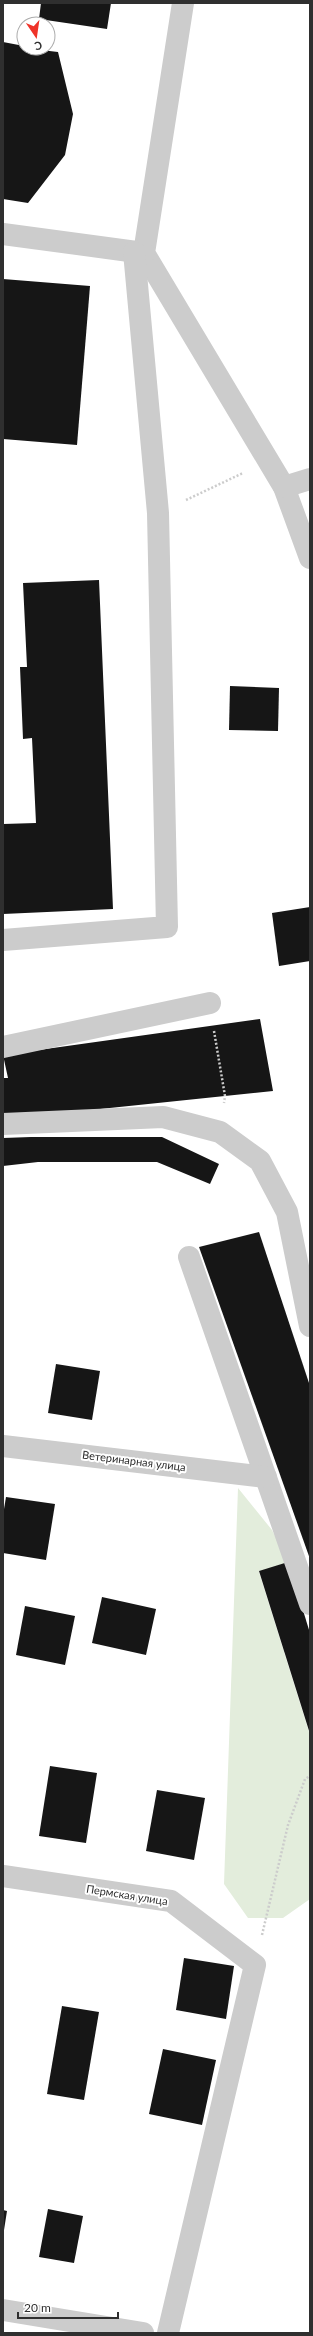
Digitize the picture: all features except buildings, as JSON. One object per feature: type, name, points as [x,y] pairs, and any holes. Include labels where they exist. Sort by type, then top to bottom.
[{"type":"street","points":[[3,940],[166,927],[158,513],[139,253],[183,3]]},
{"type":"street","points":[[3,234],[139,253]]},
{"type":"street","points":[[139,253],[284,487],[310,558]]},
{"type":"street","points":[[284,487],[310,479]]},
{"type":"street","points":[[3,1047],[210,1003]]},
{"type":"street","points":[[3,1124],[163,1117],[220,1132],[260,1161],[287,1212],[310,1326]]},
{"type":"street","points":[[190,1257],[310,1604]]},
{"type":"street","name":"Ветеринарная улица","points":[[3,1446],[266,1477]]},
{"type":"street","name":"Пермская улица","points":[[3,1876],[171,1901],[255,1965]]},
{"type":"street","points":[[168,2333],[255,1965]]},
{"type":"street","points":[[3,2310],[143,2333]]},
{"type":"path","points":[[158,513],[268,461]]},
{"type":"path","points":[[210,1003],[225,1096],[220,1132]]},
{"type":"path","points":[[255,1965],[288,1825],[305,1779],[310,1776]]},
{"type":"green space","points":[[238,1488],[272,1530],[288,1562],[259,1572],[310,1735],[310,1899],[283,1918],[248,1918],[224,1884]]}]
